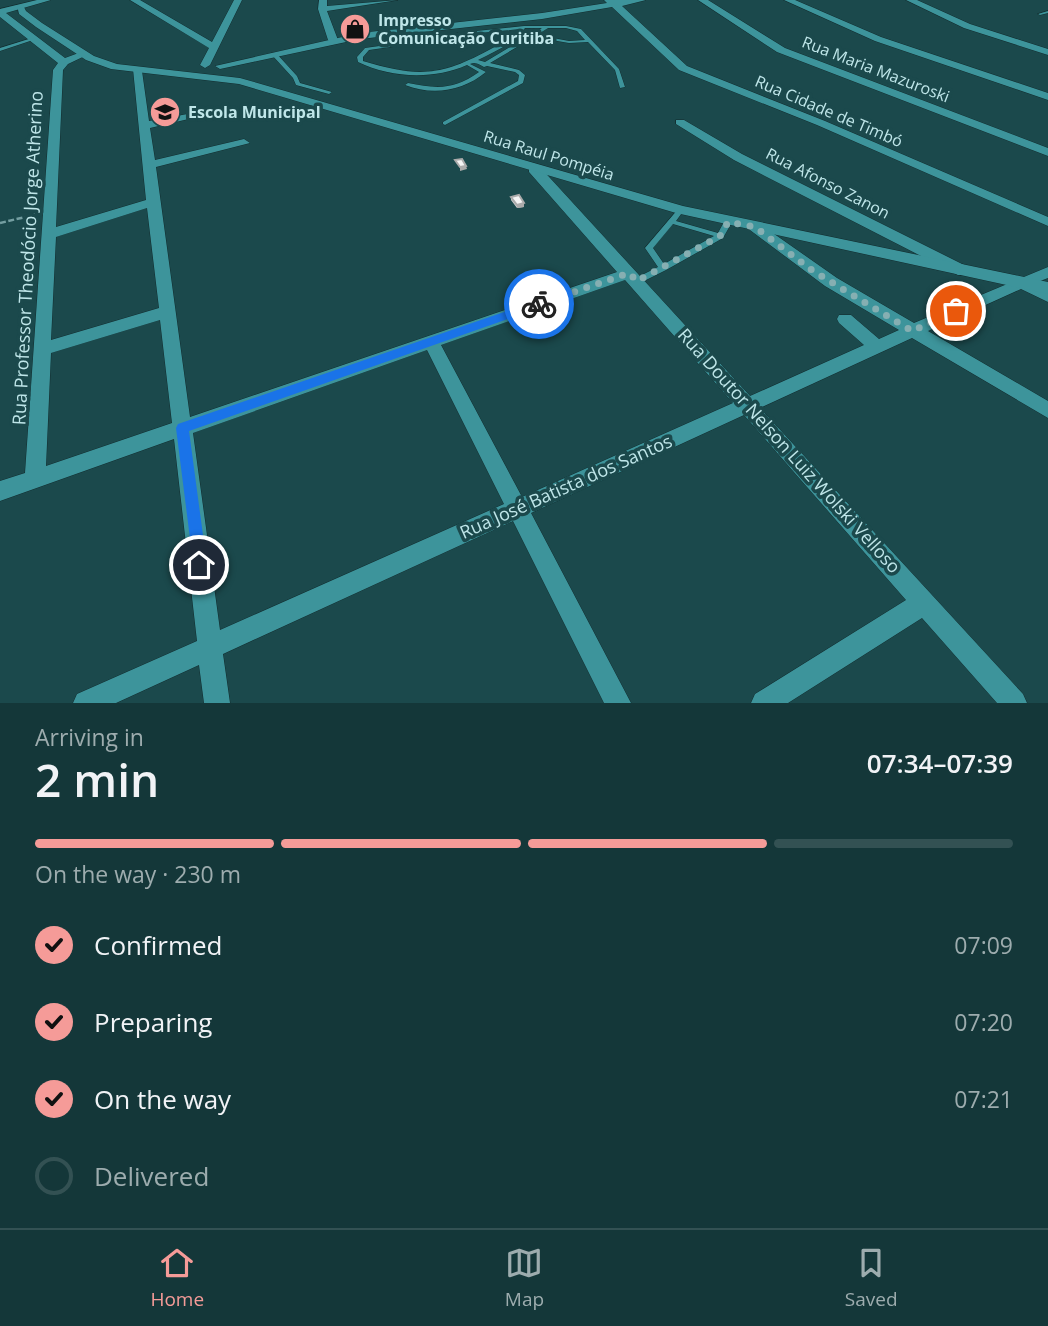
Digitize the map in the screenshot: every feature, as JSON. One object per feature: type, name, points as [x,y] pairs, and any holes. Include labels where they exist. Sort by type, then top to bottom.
[{"type":"street","name":"Rua Raul Pompéia","points":[[11,0],[22,12],[105,65],[137,71],[186,74],[218,72],[573,180],[677,216],[755,227],[1048,288]]},
{"type":"street","points":[[0,12],[47,0]]},
{"type":"street","points":[[134,0],[214,47]]},
{"type":"street","points":[[186,74],[205,65],[238,0]]},
{"type":"street","points":[[333,40],[322,4],[394,0]]},
{"type":"street","points":[[205,65],[218,72],[274,54],[333,40],[542,16],[612,2],[642,0]]},
{"type":"street","name":"Rua Maria Mazuroski","points":[[702,0],[781,50],[1048,152]]},
{"type":"street","points":[[788,0],[885,42],[1048,97]]},
{"type":"street","points":[[910,0],[967,26],[1048,52]]},
{"type":"street","name":"Rua Cidade de Timbó","points":[[612,2],[683,68],[813,120],[1048,222]]},
{"type":"street","points":[[0,12],[64,62],[84,54]]},
{"type":"street","name":"Rua Professor Theodócio Jorge Atherino","points":[[35,479],[58,70],[64,62]]},
{"type":"street","points":[[137,71],[217,703]]},
{"type":"street","points":[[144,126],[204,114]]},
{"type":"street","name":"Rua Afonso Zanon","points":[[680,122],[738,157],[963,271]]},
{"type":"street","points":[[149,165],[244,144]]},
{"type":"street","name":"Rua Doutor Nelson Luiz Wolski Velloso","points":[[534,169],[564,199],[1014,703]]},
{"type":"street","points":[[564,199],[573,180]]},
{"type":"street","points":[[49,234],[153,202]]},
{"type":"street","points":[[755,227],[813,271],[1048,410]]},
{"type":"street","name":"Rua José Batista dos Santos","points":[[86,703],[1048,272]]},
{"type":"street","points":[[0,491],[431,342],[633,277]]},
{"type":"street","points":[[1021,282],[1048,296]]},
{"type":"street","points":[[42,349],[167,312]]},
{"type":"street","points":[[845,319],[877,347]]},
{"type":"street","points":[[431,342],[618,703]]},
{"type":"street","points":[[764,703],[924,603]]},
{"type":"lane","points":[[1040,14],[1048,12]]},
{"type":"lane","points":[[523,30],[471,63],[441,72],[412,75],[361,62],[362,52],[404,43],[422,31],[447,35],[566,27],[579,30],[587,41],[601,51],[617,70],[622,87]]},
{"type":"lane","points":[[478,68],[546,28]]},
{"type":"lane","points":[[523,30],[535,36],[569,42],[587,41]]},
{"type":"lane","points":[[0,50],[34,39]]},
{"type":"lane","points":[[274,54],[295,76],[298,84],[330,92]]},
{"type":"lane","points":[[445,123],[521,82],[522,75],[517,71],[471,63]]},
{"type":"lane","points":[[408,85],[447,90],[481,74],[482,71],[471,63]]},
{"type":"lane","points":[[663,268],[649,248],[677,216],[720,236]]},
{"type":"lane","points":[[633,277],[663,268],[720,236],[728,222]]},
{"type":"path","points":[[0,223],[50,211]]},
{"type":"building","points":[[462,159],[466,166],[460,167],[455,160]]},
{"type":"building","points":[[519,195],[524,203],[517,205],[511,197]]},
{"type":"way so far","points":[[539,304],[629,273],[637,281],[720,236],[728,222],[755,227],[813,271],[912,331],[956,311]]},
{"type":"place","name":"Impresso Comunicação Curitiba","points":[[355,29]]},
{"type":"place","name":"Escola Municipal","points":[[165,112]]},
{"type":"route","points":[[199,565],[182,428],[539,304]]}]
